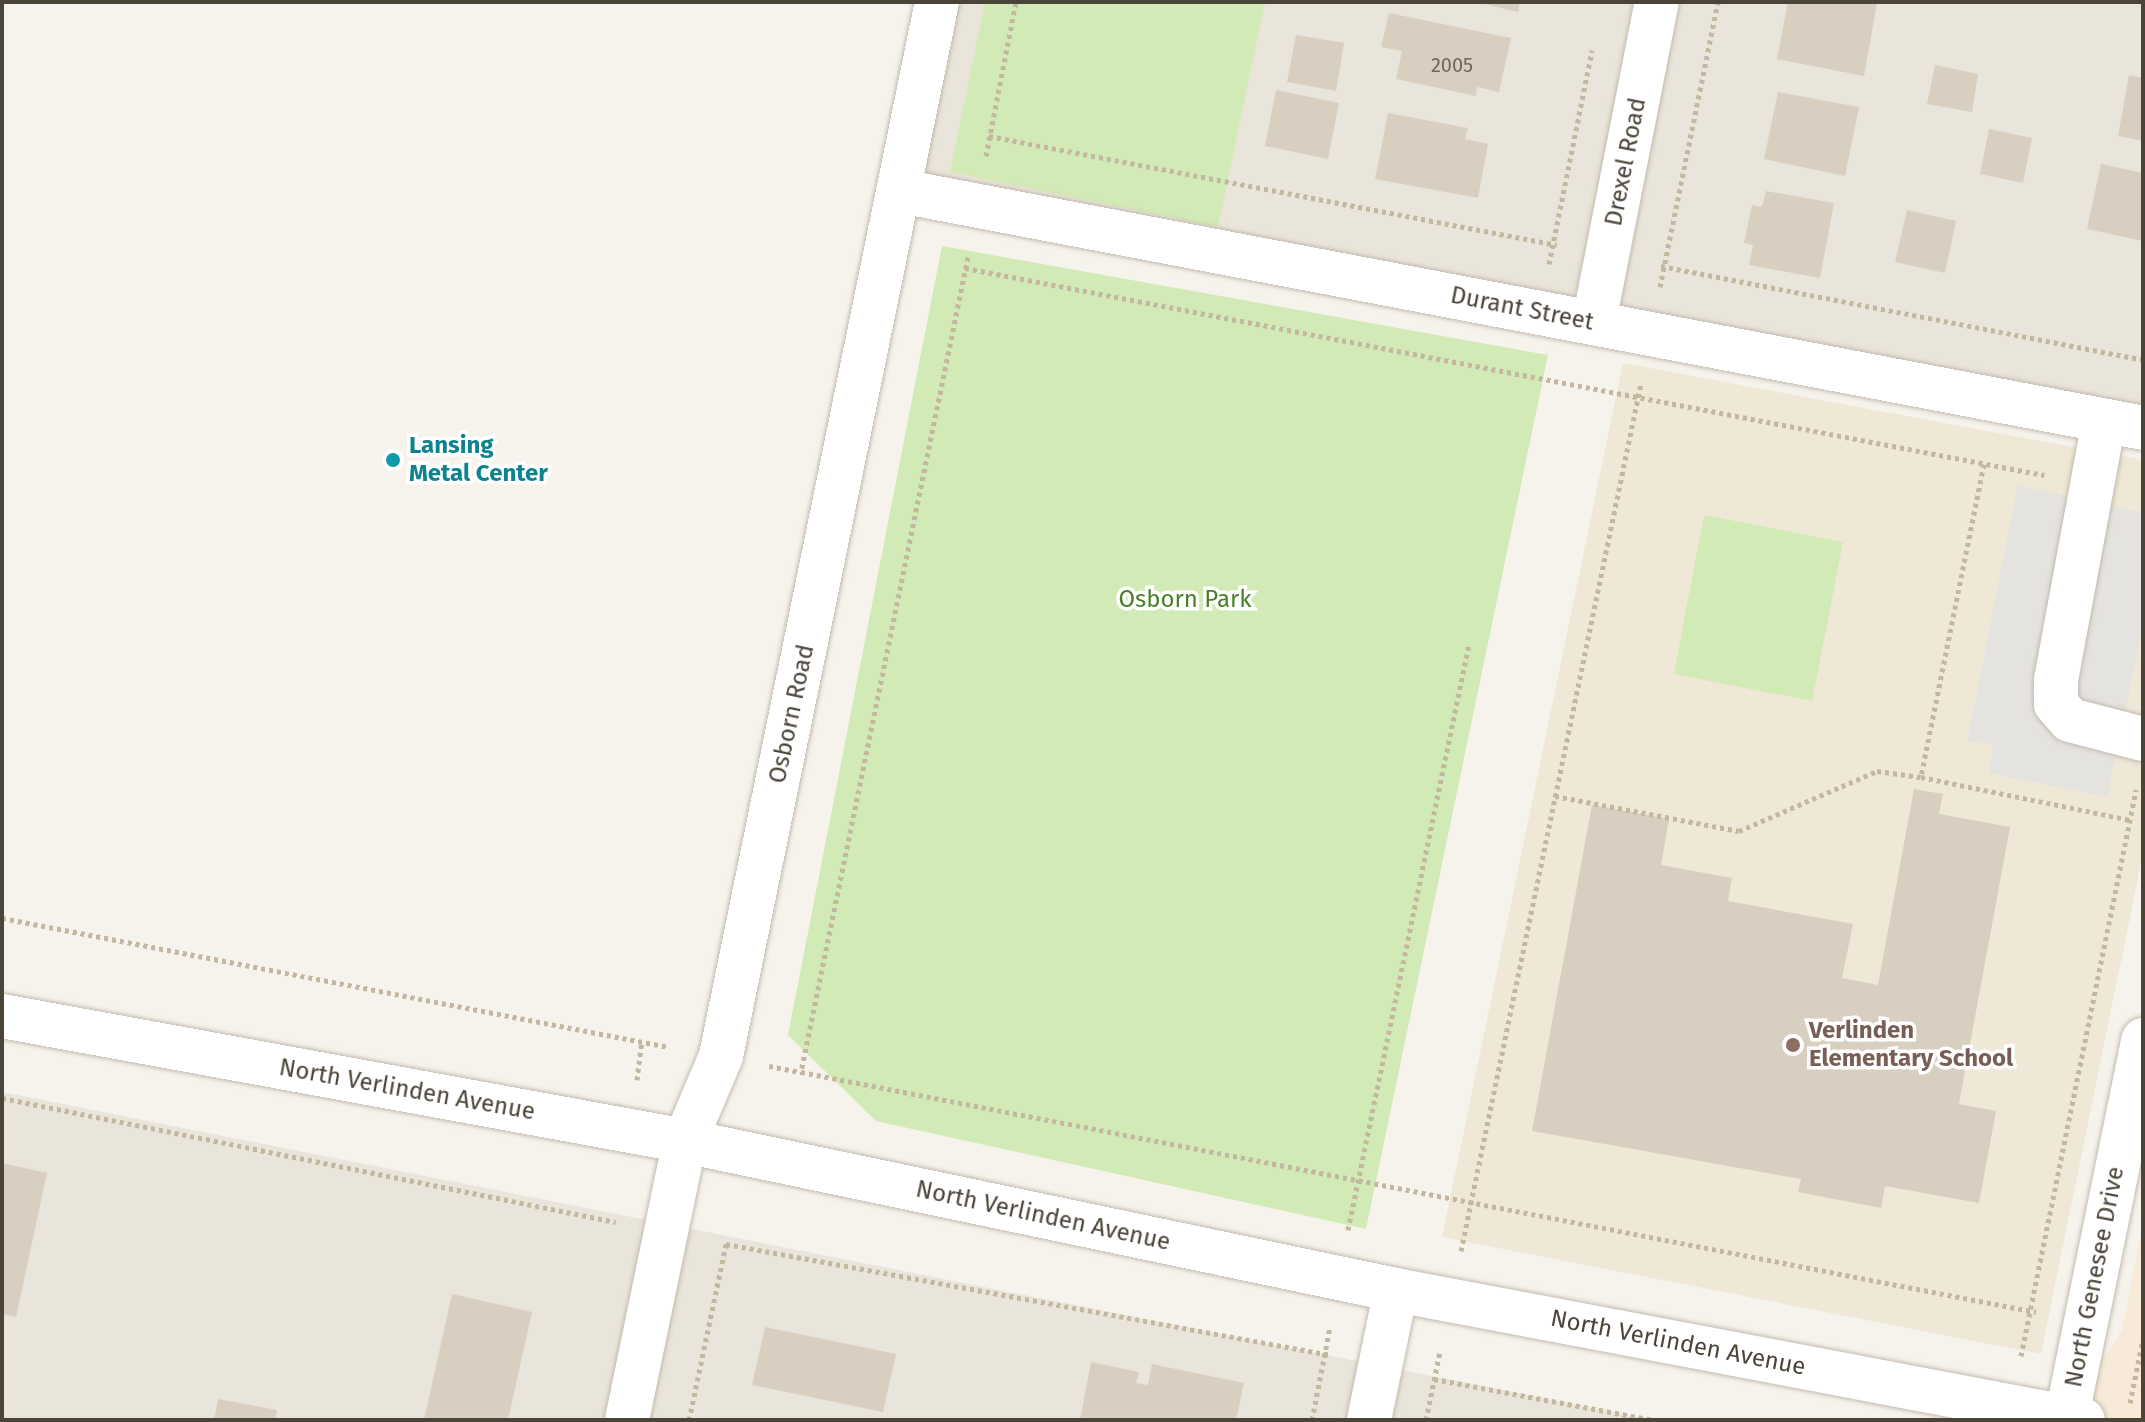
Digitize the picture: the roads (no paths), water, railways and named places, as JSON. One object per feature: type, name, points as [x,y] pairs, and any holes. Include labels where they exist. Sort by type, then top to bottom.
[{"type":"street","name":"Osborn Road","points":[[627,1420],[685,1141],[721,1056],[937,2]]},
{"type":"street","name":"Drexel Road","points":[[1594,322],[1657,2]]},
{"type":"street","name":"Durant Street","points":[[900,191],[2123,425]]},
{"type":"street","points":[[2123,425],[2093,484],[2056,680],[2056,704],[2070,720],[2143,739]]},
{"type":"street","name":"North Verlinden Avenue","points":[[2,1016],[685,1141],[1396,1290],[2072,1419]]},
{"type":"street","name":"North Genesee Drive","points":[[2072,1419],[2086,1322],[2140,1066]]},
{"type":"street","points":[[1369,1420],[1396,1290]]},
{"type":"place","name":"Lansing Metal Center","points":[[393,460]]},
{"type":"place","name":"Verlinden Elementary School","points":[[1793,1045]]},
{"type":"park label","name":"Osborn Park","points":[[1185,600]]}]
